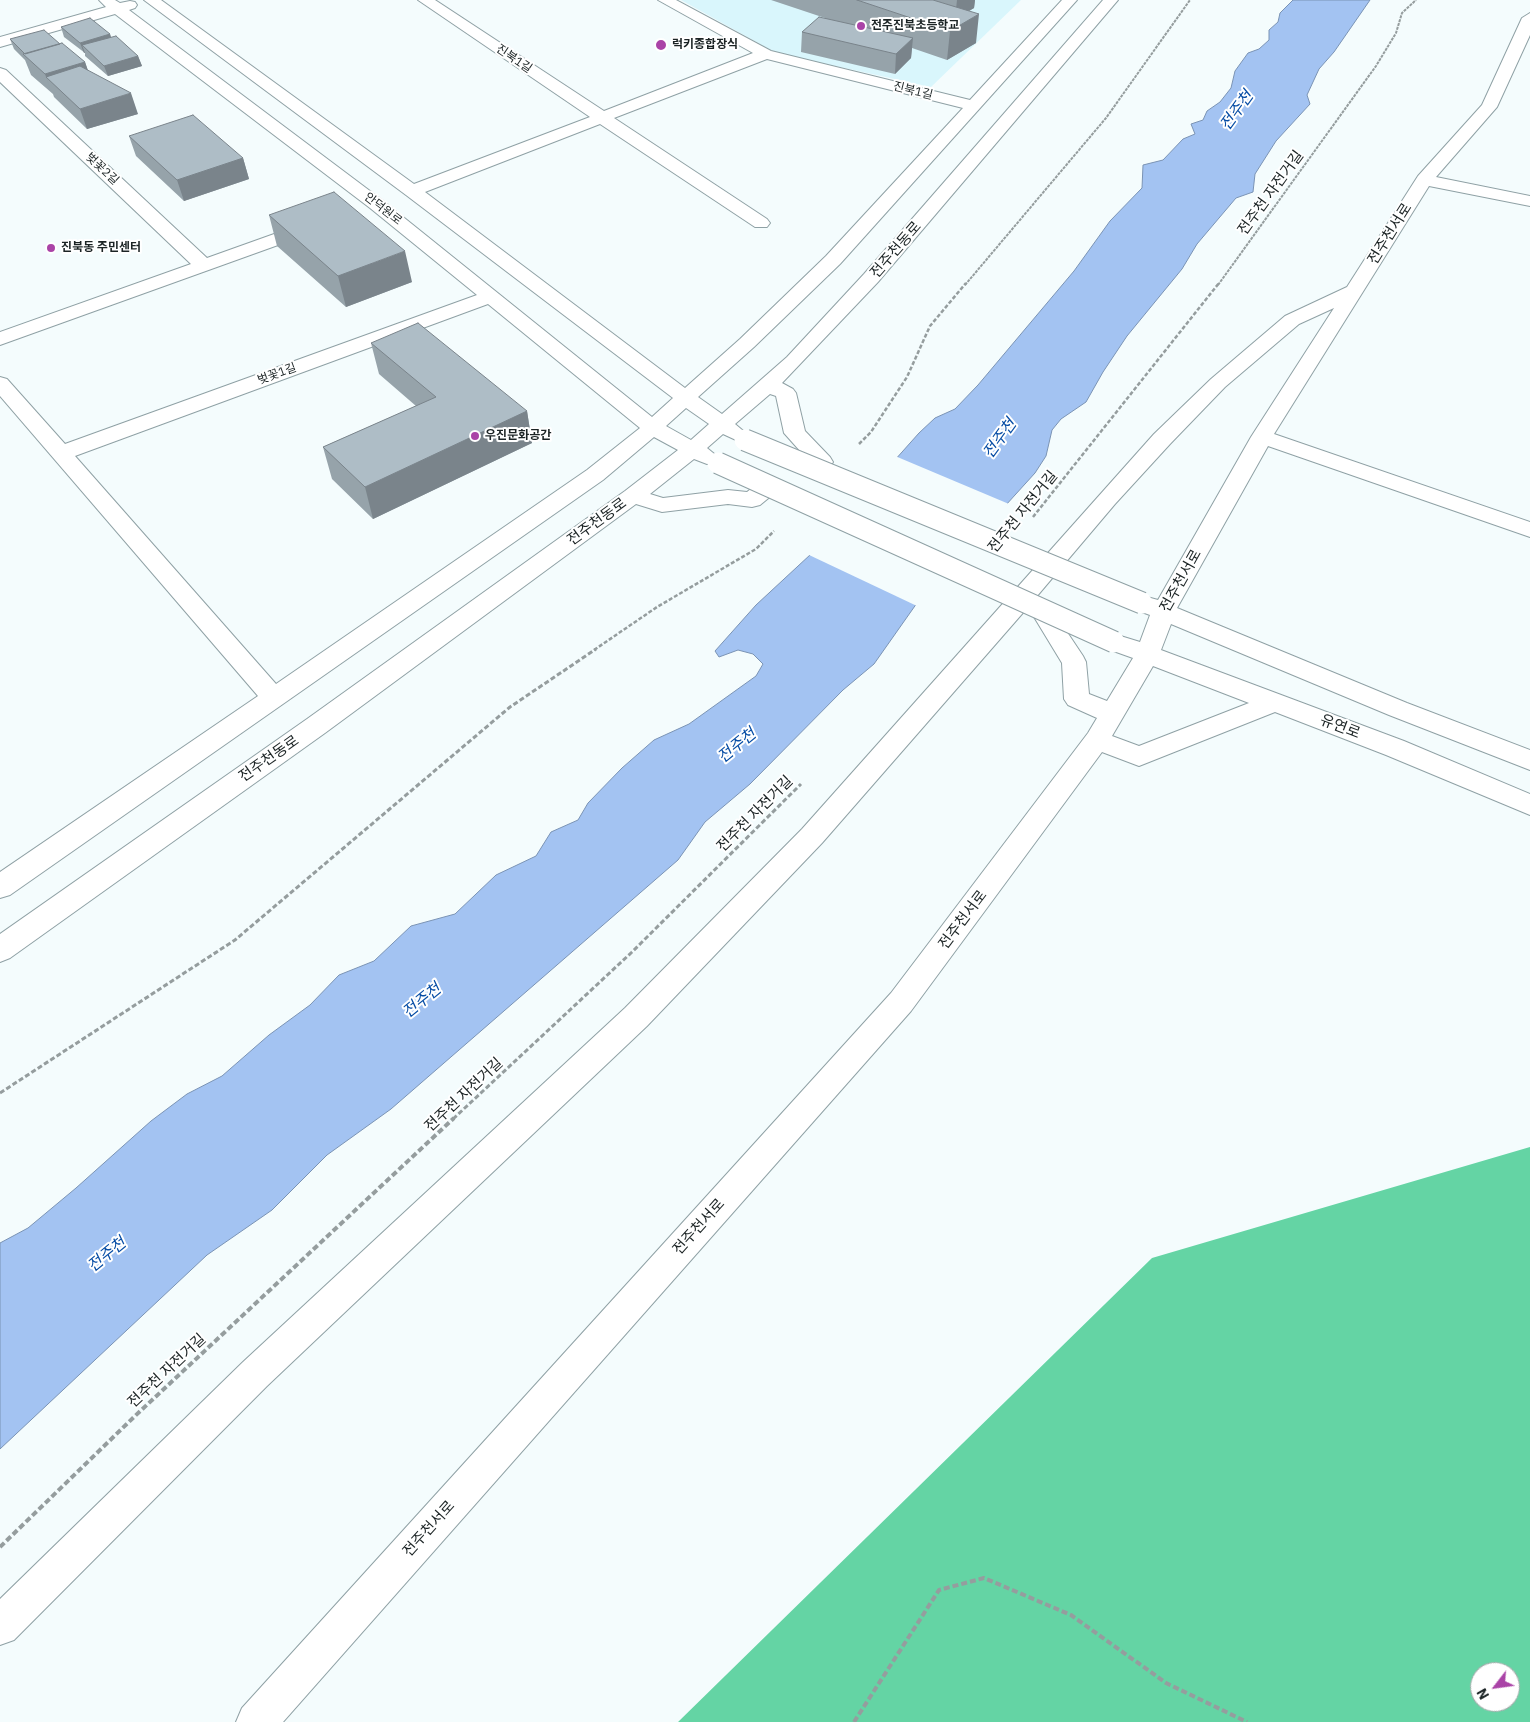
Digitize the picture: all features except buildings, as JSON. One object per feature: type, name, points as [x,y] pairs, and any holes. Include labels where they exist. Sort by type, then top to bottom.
[{"type":"street","points":[[0,42],[112,4],[150,0],[412,191],[685,398],[745,440],[1398,709],[1530,760]]},
{"type":"street","name":"진북1길","points":[[425,0],[761,223]]},
{"type":"street","name":"진북1길","points":[[665,0],[766,54],[971,105]]},
{"type":"street","points":[[0,887],[595,475],[652,428],[747,343],[833,260],[971,105],[1070,0]]},
{"type":"street","name":"전주천동로","points":[[0,950],[316,726],[633,496],[693,449],[768,385],[794,361],[871,278],[1111,0]]},
{"type":"street","name":"안덕원로","points":[[112,4],[376,204],[492,296],[652,428],[718,463],[768,486]]},
{"type":"street","name":"전주천서로","points":[[256,1722],[901,1002],[1105,727],[1147,655],[1152,608],[1424,180],[1490,107],[1530,18]]},
{"type":"street","points":[[412,191],[766,54]]},
{"type":"street","name":"벚꽃2길","points":[[0,73],[204,266]]},
{"type":"street","points":[[1424,180],[1530,201]]},
{"type":"street","points":[[358,210],[376,204]]},
{"type":"street","points":[[0,339],[331,220]]},
{"type":"street","points":[[0,1626],[255,1374],[636,1017],[812,836],[969,660],[1107,499],[1162,439],[1218,383],[1292,320],[1354,291]]},
{"type":"street","name":"벚꽃1길","points":[[62,453],[492,296]]},
{"type":"street","points":[[0,383],[274,698]]},
{"type":"street","points":[[768,385],[786,393],[787,406],[795,433],[822,462],[813,468]]},
{"type":"street","points":[[1262,436],[1530,530]]},
{"type":"street","points":[[633,496],[662,505],[728,498],[752,500],[768,486]]},
{"type":"street","name":"유연로","points":[[768,486],[1114,642],[1395,748],[1530,805]]},
{"type":"street","points":[[1039,608],[1074,662],[1077,699],[1105,727],[1139,756],[1276,702]]},
{"type":"path","points":[[857,446],[871,432],[907,377],[930,326],[1106,118],[1190,0]]},
{"type":"path","name":"전주천 자전거길","points":[[1030,521],[1203,306],[1376,66],[1396,33],[1402,13],[1416,0]]},
{"type":"path","points":[[0,1093],[235,940],[510,706],[657,607],[756,550],[776,529]]},
{"type":"path","name":"전주천 자전거길","points":[[0,1547],[135,1416],[632,952],[803,782]]},
{"type":"path","points":[[854,1722],[939,1590],[984,1578],[1071,1615],[1166,1683],[1247,1722]]},
{"type":"shaded area","name":"전주진북초등학교","points":[[681,0],[1021,0],[931,87],[776,53]]},
{"type":"green space","points":[[1530,1147],[1530,1722],[678,1722],[1152,1258]]},
{"type":"water","name":"전주천","points":[[1293,0],[1370,0],[1334,52],[1319,69],[1307,95],[1310,104],[1276,141],[1255,174],[1253,192],[1236,198],[1197,244],[1182,269],[1127,336],[1086,402],[1061,419],[1052,430],[1046,456],[1035,473],[917,603],[874,664],[843,690],[750,784],[705,822],[678,860],[391,1109],[327,1155],[272,1210],[207,1255],[0,1449],[0,1243],[28,1228],[151,1121],[187,1094],[222,1076],[269,1035],[310,1005],[339,975],[374,961],[411,926],[455,914],[496,875],[536,856],[551,832],[578,820],[588,803],[622,768],[654,740],[689,724],[756,676],[763,664],[753,654],[738,650],[719,657],[715,651],[756,605],[811,554],[919,433],[935,418],[955,409],[978,385],[1074,271],[1110,221],[1142,188],[1143,165],[1163,160],[1183,139],[1195,134],[1191,124],[1203,120],[1207,111],[1220,102],[1231,88],[1235,71],[1248,53],[1259,49],[1269,40],[1269,30],[1278,22],[1280,13]]},
{"type":"pier","points":[[895,456],[1009,504],[917,606],[807,554]]},
{"type":"place","name":"전주진북초등학교","points":[[861,26]]},
{"type":"place","name":"럭키종합장식","points":[[661,45]]},
{"type":"place","name":"진북동 주민센터","points":[[51,248]]},
{"type":"place","name":"우진문화공간","points":[[475,436]]}]
